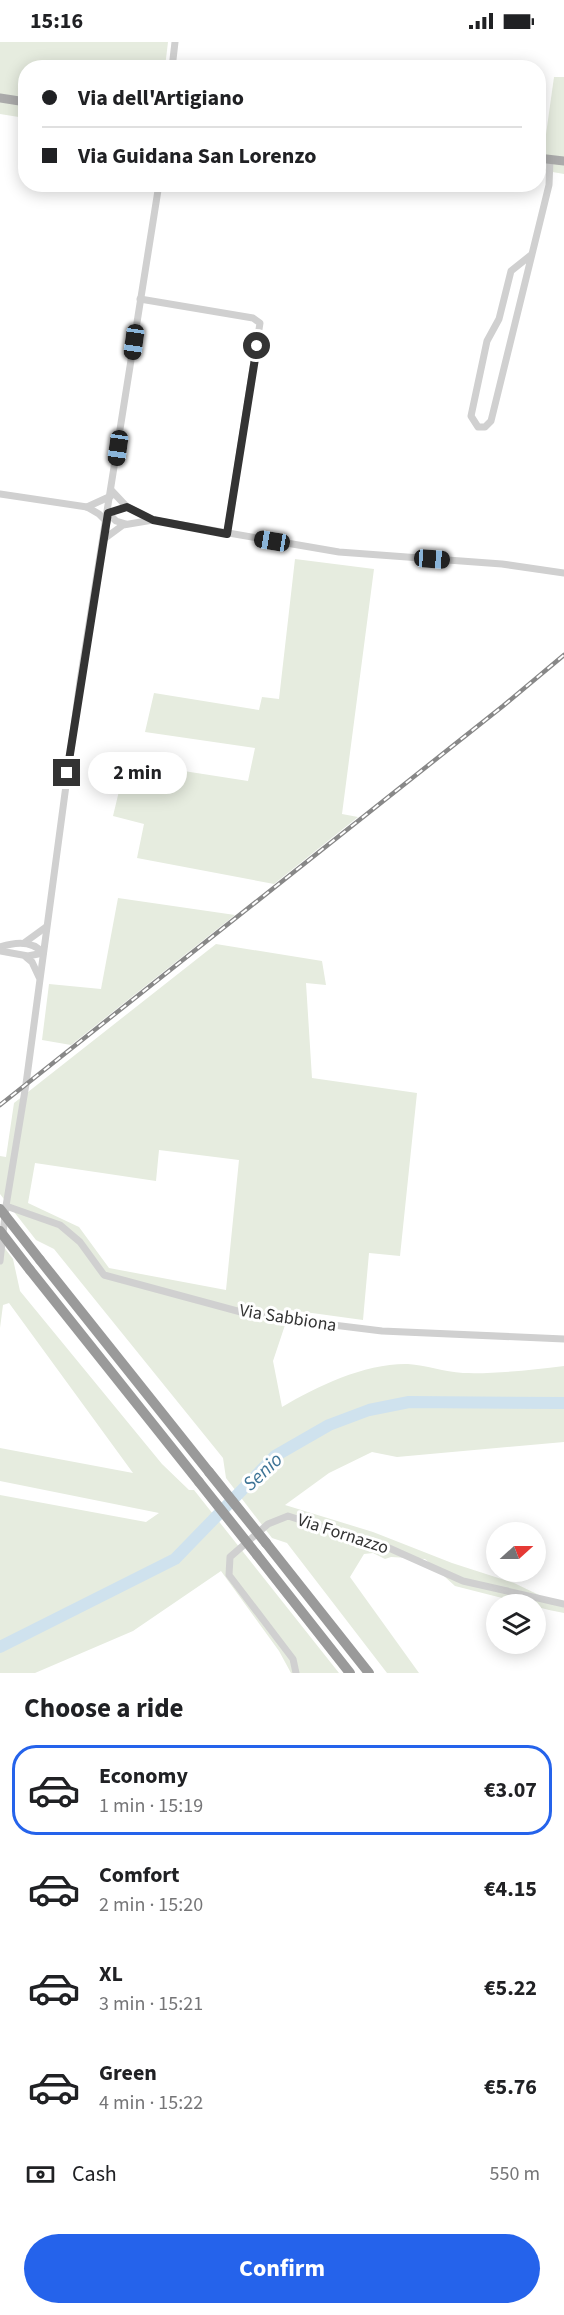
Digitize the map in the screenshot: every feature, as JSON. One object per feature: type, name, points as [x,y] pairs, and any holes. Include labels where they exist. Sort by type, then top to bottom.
[{"type":"highway","points":[[3,1207],[40,1260],[369,1673]]},
{"type":"highway","points":[[0,1231],[350,1673]]},
{"type":"main road","points":[[0,98],[18,101]]},
{"type":"main road","points":[[546,159],[564,161]]},
{"type":"street","points":[[173,60],[175,42]]},
{"type":"street","points":[[531,255],[510,271],[499,320],[487,341],[471,416],[478,427],[484,427],[492,421],[549,185],[550,159]]},
{"type":"street","points":[[0,1261],[3,1207],[26,1084],[80,681],[158,192]]},
{"type":"street","points":[[140,299],[253,318],[260,323],[227,534]]},
{"type":"street","points":[[111,493],[127,507],[153,520],[227,534],[339,552],[502,564],[564,573]]},
{"type":"street","points":[[87,507],[111,493]]},
{"type":"street","points":[[0,494],[87,507],[99,514],[106,522]]},
{"type":"street","points":[[108,513],[127,507]]},
{"type":"street","points":[[108,513],[116,521],[126,524]]},
{"type":"street","points":[[104,538],[126,524],[153,520]]},
{"type":"street","points":[[0,949],[34,938],[47,924]]},
{"type":"street","points":[[24,943],[38,948],[43,953]]},
{"type":"street","points":[[0,949],[24,956],[33,962],[40,979]]},
{"type":"street","points":[[24,956],[43,953]]},
{"type":"street","name":"Via Sabbiona","points":[[3,1207],[60,1225],[80,1242],[104,1275],[252,1315],[382,1330],[564,1339]]},
{"type":"street","name":"Via Fornazzo","points":[[296,1673],[293,1659],[229,1575],[230,1557],[268,1524],[288,1516],[389,1548],[463,1581],[564,1604]]},
{"type":"shaded area","points":[[0,42],[168,42],[166,60],[18,60],[18,117],[0,114]]},
{"type":"shaded area","points":[[554,77],[564,77],[564,174],[546,171],[546,134]]},
{"type":"shaded area","points":[[295,559],[374,569],[342,814],[358,817],[274,884],[137,858],[144,824],[113,816],[126,762],[248,781],[255,748],[145,732],[154,693],[259,710],[262,697],[279,699]]},
{"type":"shaded area","points":[[118,898],[235,915],[71,1045],[42,1040],[49,984],[101,989]]},
{"type":"shaded area","points":[[216,944],[322,961],[326,985],[306,983],[312,1078],[417,1093],[400,1256],[369,1253],[363,1320],[290,1310],[273,1361],[282,1407],[342,1377],[376,1367],[408,1364],[476,1373],[564,1366],[564,1442],[397,1457],[372,1452],[329,1473],[285,1505],[373,1532],[486,1574],[486,1582],[511,1582],[537,1594],[486,1594],[455,1586],[425,1559],[391,1557],[385,1559],[373,1553],[364,1554],[350,1577],[419,1673],[387,1673],[287,1543],[272,1538],[226,1478],[223,1458],[54,1249],[36,1240],[0,1194],[0,1156],[6,1157],[14,1103]],"holes":[[[159,1150],[239,1160],[226,1290],[109,1268],[79,1227],[28,1203],[35,1163],[156,1181]]]},
{"type":"shaded area","points":[[0,1242],[13,1259],[20,1291],[162,1464],[189,1490],[194,1490],[339,1673],[291,1673],[279,1651],[221,1571],[133,1631],[35,1673],[0,1673],[0,1495],[146,1522],[159,1513],[0,1481],[0,1448],[133,1473],[9,1303],[3,1305],[0,1328]]},
{"type":"shaded area","points":[[546,1598],[564,1607],[564,1613],[546,1609]]},
{"type":"waterway","name":"Senio","points":[[0,1647],[175,1559],[275,1456],[329,1425],[369,1410],[409,1402],[564,1403]]},
{"type":"railway","points":[[0,1105],[503,706],[564,655]]},
{"type":"route","points":[[67,773],[108,513],[127,507],[153,520],[227,534],[257,346]]}]
